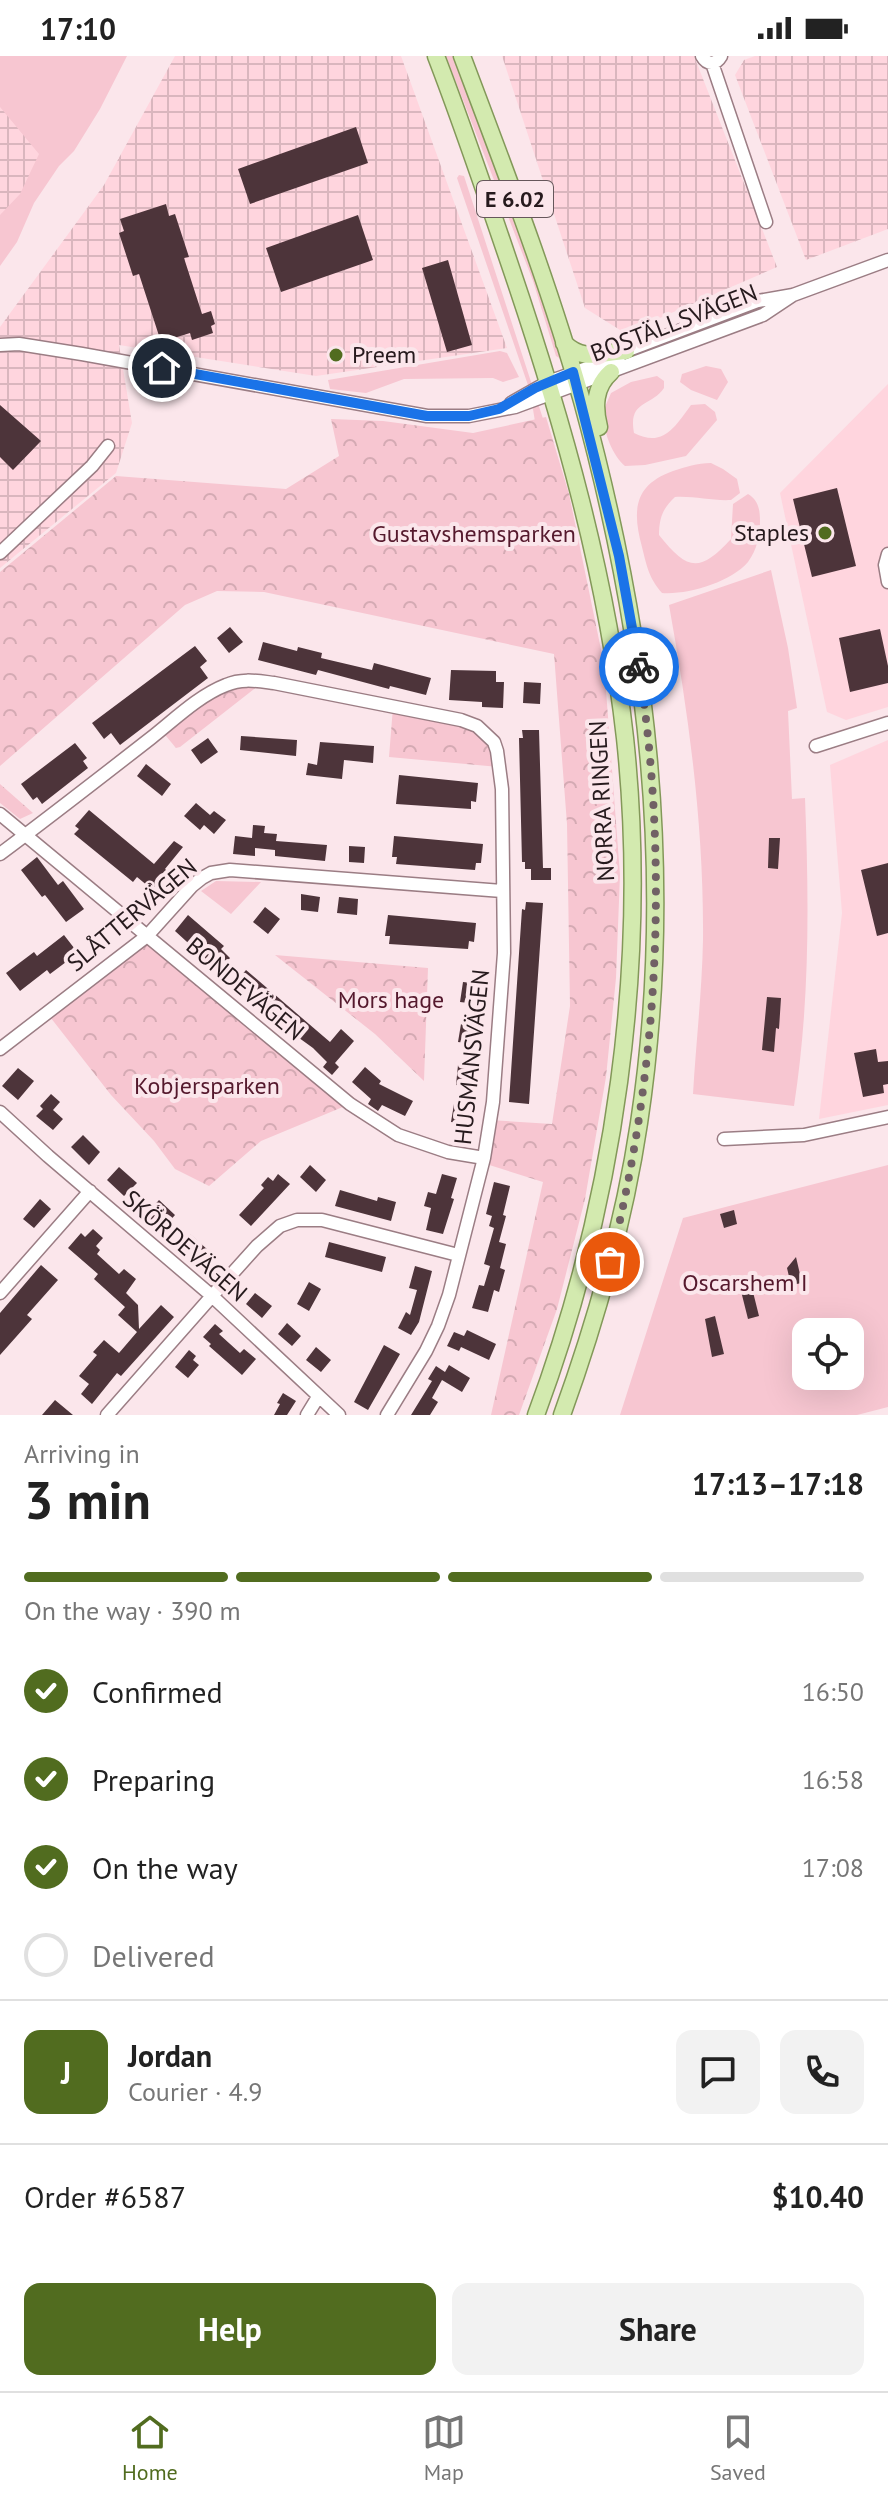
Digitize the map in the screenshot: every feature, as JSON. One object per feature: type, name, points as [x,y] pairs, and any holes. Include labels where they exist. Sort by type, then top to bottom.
[{"type":"main road","name":"NORRA RINGEN","points":[[436,56],[542,359],[565,382],[603,487],[630,610],[646,721],[654,819],[654,934],[649,1044],[622,1215],[597,1309],[562,1415]]},
{"type":"main road","name":"NORRA RINGEN","points":[[462,56],[529,235],[564,343],[565,382],[557,411],[593,544],[625,739],[631,865],[630,961],[614,1119],[597,1209],[573,1303],[536,1415]]},
{"type":"main road","points":[[564,343],[575,352],[588,356],[626,351]]},
{"type":"main road","points":[[603,487],[608,468],[594,406],[600,387],[611,372]]},
{"type":"street","points":[[712,58],[766,222]]},
{"type":"street","name":"BOSTÄLLSVÄGEN","points":[[565,382],[626,351],[758,301],[793,295],[888,260]]},
{"type":"street","name":"BOSTÄLLSVÄGEN","points":[[565,382],[611,372],[763,315],[793,295]]},
{"type":"street","points":[[0,345],[19,344],[82,354],[427,416],[469,416],[499,409],[565,382]]},
{"type":"street","points":[[0,553],[92,466],[108,446]]},
{"type":"street","points":[[888,554],[885,565],[888,582]]},
{"type":"street","name":"HUSMANSVÄGEN","points":[[24,836],[181,714],[210,693],[235,682],[249,679],[274,683],[461,720],[477,726],[487,735],[497,751],[504,842],[503,974],[493,1102],[484,1158],[449,1295],[426,1351],[387,1415]]},
{"type":"street","points":[[816,746],[888,723]]},
{"type":"street","name":"BONDEVÄGEN","points":[[0,814],[350,1104],[398,1135],[448,1152],[484,1158]]},
{"type":"street","points":[[0,854],[24,836]]},
{"type":"street","name":"SLÅTTERVÄGEN","points":[[0,1049],[147,936],[192,886],[211,873],[230,870],[502,891]]},
{"type":"street","name":"SKÖRDEVÄGEN","points":[[0,1112],[212,1296],[339,1415]]},
{"type":"street","points":[[724,1139],[804,1135],[888,1117]]},
{"type":"street","points":[[0,1293],[90,1191]]},
{"type":"street","points":[[107,1415],[257,1246],[280,1226],[297,1220],[322,1220],[458,1255]]},
{"type":"street","points":[[307,1415],[318,1397]]},
{"type":"shaded area","points":[[175,56],[401,56],[507,348],[316,376],[119,345],[132,423],[116,473],[0,568],[0,327],[104,185]]},
{"type":"shaded area","points":[[502,56],[694,56],[777,267],[646,324],[620,330],[585,308]]},
{"type":"shaded area","points":[[755,56],[888,56],[888,229],[806,260],[735,75],[744,60]]},
{"type":"shaded area","points":[[0,74],[56,135],[0,237]]},
{"type":"shaded area","points":[[888,384],[888,707],[846,720],[827,712],[780,493]]},
{"type":"shaded area","points":[[888,740],[888,1105],[819,1119],[842,913],[830,765]]},
{"type":"green space","points":[[0,56],[127,56],[100,109],[74,151],[59,166],[34,203],[17,242],[0,266],[0,215],[20,194],[39,154],[0,107]]},
{"type":"green space","points":[[446,56],[454,56],[510,207],[561,359],[556,356],[533,281]]},
{"type":"green space","points":[[464,176],[548,434],[538,440],[530,391],[457,178]]},
{"type":"green space","points":[[500,351],[507,353],[519,377],[503,382],[493,378],[404,379],[366,393],[330,389],[328,380]]},
{"type":"green space","points":[[706,366],[721,369],[728,382],[717,400],[680,382],[682,374]]},
{"type":"green space","points":[[657,376],[664,381],[664,388],[637,409],[634,433],[644,437],[661,437],[674,427],[691,405],[705,404],[715,412],[717,420],[686,456],[625,466],[609,442],[605,407],[611,393],[631,382]]},
{"type":"green space","name":"Gustavshemsparken","points":[[546,417],[569,494],[604,664],[620,875],[616,978],[606,1077],[585,1199],[557,1309],[519,1415],[491,1415],[543,1182],[483,1163],[490,1120],[552,1124],[570,1006],[567,824],[554,654],[264,592],[217,591],[185,605],[0,766],[0,572],[116,476],[286,489],[339,456],[331,419],[383,421],[473,433]]},
{"type":"green space","points":[[711,463],[737,479],[740,493],[731,500],[675,497],[662,514],[659,535],[686,561],[702,562],[731,539],[733,504],[748,494],[756,502],[760,513],[756,547],[748,562],[731,576],[696,589],[662,593],[651,577],[642,547],[637,521],[639,500],[643,491],[660,477],[687,467]]},
{"type":"green space","points":[[771,570],[797,708],[788,711],[792,799],[805,798],[807,952],[803,1029],[794,1106],[693,1094],[702,959],[701,856],[689,730],[669,605]]},
{"type":"green space","points":[[263,682],[180,747],[176,748],[161,730],[210,693]]},
{"type":"green space","points":[[393,707],[482,730],[499,767],[389,757]]},
{"type":"green space","points":[[0,784],[33,813],[20,819],[0,803]]},
{"type":"green space","points":[[216,881],[261,882],[231,914],[201,891]]},
{"type":"green space","name":"Kobjersparken","points":[[147,936],[350,1104],[261,1141],[209,1186],[175,1169],[154,1141],[111,1095],[47,1013]]},
{"type":"green space","name":"Mors hage","points":[[275,955],[428,968],[424,1081],[375,1034]]},
{"type":"green space","name":"Oscarshem I","points":[[888,1165],[888,1407],[857,1415],[620,1415],[683,1218]]},
{"type":"building","points":[[356,127],[368,163],[250,204],[238,169]]},
{"type":"building","points":[[166,204],[169,216],[175,214],[189,257],[184,258],[202,314],[211,311],[215,324],[211,326],[213,333],[192,340],[190,333],[161,342],[139,274],[133,276],[119,233],[124,231],[120,219]]},
{"type":"building","points":[[358,215],[373,260],[281,292],[266,248]]},
{"type":"building","points":[[448,260],[472,345],[447,352],[422,268]]},
{"type":"building","points":[[0,405],[41,441],[13,470],[0,457]]},
{"type":"building","name":"Staples","points":[[837,488],[856,566],[812,577],[793,499]]},
{"type":"building","points":[[230,627],[243,642],[229,653],[217,638]]},
{"type":"building","points":[[880,629],[888,666],[888,683],[850,692],[839,638]]},
{"type":"building","points":[[263,642],[297,651],[298,647],[322,653],[321,658],[372,670],[374,663],[431,678],[426,695],[390,686],[389,689],[318,670],[316,675],[258,660]]},
{"type":"building","points":[[195,646],[207,661],[200,667],[208,678],[120,745],[111,733],[104,739],[92,723]]},
{"type":"building","points":[[451,670],[496,671],[496,682],[504,682],[503,708],[482,707],[482,702],[449,700]]},
{"type":"building","points":[[524,682],[541,683],[540,704],[523,703]]},
{"type":"building","points":[[522,730],[539,730],[543,868],[551,868],[551,880],[531,880],[531,869],[525,869],[525,862],[522,862],[519,738],[523,738]]},
{"type":"building","points":[[241,736],[297,740],[296,756],[240,750]]},
{"type":"building","points":[[208,738],[218,752],[201,764],[191,750]]},
{"type":"building","points":[[320,742],[374,746],[373,763],[344,760],[342,779],[306,775],[308,763],[317,765]]},
{"type":"building","points":[[75,743],[87,758],[83,761],[88,768],[42,804],[37,797],[33,800],[21,784]]},
{"type":"building","points":[[146,764],[171,784],[162,796],[137,776]]},
{"type":"building","points":[[399,775],[478,783],[476,802],[471,801],[471,809],[396,804]]},
{"type":"building","points":[[196,803],[210,815],[214,811],[226,820],[214,834],[204,825],[200,830],[184,816]]},
{"type":"building","points":[[89,810],[154,864],[174,841],[183,847],[165,869],[181,883],[166,901],[137,877],[133,882],[74,834],[79,829],[75,826]]},
{"type":"building","points":[[253,825],[265,826],[264,833],[277,834],[276,841],[327,845],[325,861],[275,856],[275,850],[255,848],[255,856],[233,854],[235,836],[252,838]]},
{"type":"building","points":[[394,836],[483,844],[481,863],[476,863],[475,870],[396,864],[397,857],[392,857]]},
{"type":"building","points":[[769,838],[780,838],[778,869],[768,868]]},
{"type":"building","points":[[349,846],[365,847],[364,863],[349,862]]},
{"type":"building","points":[[37,857],[58,885],[63,881],[84,909],[66,922],[21,870]]},
{"type":"building","points":[[888,863],[888,933],[877,936],[861,870]]},
{"type":"building","points":[[301,894],[320,897],[318,912],[301,910]]},
{"type":"building","points":[[339,897],[358,899],[357,915],[337,913]]},
{"type":"building","points":[[526,902],[543,903],[529,1104],[509,1102],[522,909],[525,910]]},
{"type":"building","points":[[265,907],[280,919],[268,934],[253,922]]},
{"type":"building","points":[[188,915],[224,946],[221,949],[230,958],[219,971],[175,931]]},
{"type":"building","points":[[388,915],[476,923],[474,942],[469,941],[468,949],[389,944],[390,936],[385,936]]},
{"type":"building","points":[[64,935],[78,953],[50,974],[47,970],[20,991],[6,973],[34,952],[37,956]]},
{"type":"building","points":[[246,970],[330,1042],[341,1029],[354,1041],[335,1063],[339,1067],[332,1075],[323,1067],[327,1062],[313,1048],[239,988],[241,986],[236,982]]},
{"type":"building","points":[[463,982],[480,984],[477,1004],[460,1002]]},
{"type":"building","points":[[767,997],[781,998],[774,1052],[762,1050]]},
{"type":"building","points":[[461,1024],[477,1026],[474,1044],[458,1042]]},
{"type":"building","points":[[876,1049],[878,1062],[888,1061],[888,1084],[883,1085],[884,1093],[863,1097],[854,1053]]},
{"type":"building","points":[[458,1065],[473,1068],[471,1087],[456,1085]]},
{"type":"building","points":[[365,1067],[381,1081],[379,1084],[413,1101],[405,1116],[382,1105],[378,1111],[368,1104],[371,1099],[352,1082]]},
{"type":"building","points":[[18,1068],[34,1081],[18,1100],[2,1086]]},
{"type":"building","points":[[51,1094],[60,1102],[53,1110],[63,1119],[53,1130],[36,1116]]},
{"type":"building","points":[[454,1104],[469,1106],[467,1124],[451,1122]]},
{"type":"building","points":[[83,1135],[100,1152],[89,1165],[71,1147]]},
{"type":"building","points":[[310,1165],[326,1180],[316,1192],[300,1177]]},
{"type":"building","points":[[119,1167],[137,1183],[124,1196],[107,1180]]},
{"type":"building","points":[[278,1174],[290,1184],[251,1226],[239,1215],[264,1188],[261,1185],[268,1177],[273,1181]]},
{"type":"building","points":[[442,1174],[457,1178],[443,1234],[426,1230],[431,1208],[424,1206],[428,1192],[436,1194]]},
{"type":"building","points":[[494,1182],[510,1186],[499,1242],[506,1244],[500,1268],[505,1270],[499,1292],[494,1290],[488,1312],[472,1308],[479,1285],[484,1286],[490,1266],[484,1264],[494,1228],[489,1226],[492,1216],[486,1214]]},
{"type":"building","points":[[340,1190],[377,1201],[378,1197],[396,1202],[391,1221],[335,1206]]},
{"type":"building","points":[[40,1199],[51,1209],[34,1228],[23,1219]]},
{"type":"building","points":[[159,1200],[175,1215],[161,1231],[145,1216]]},
{"type":"building","points":[[734,1210],[737,1224],[724,1228],[720,1214]]},
{"type":"building","points":[[93,1229],[103,1238],[96,1246],[100,1250],[97,1254],[119,1274],[124,1269],[136,1279],[126,1293],[138,1305],[139,1329],[161,1305],[174,1317],[121,1376],[117,1373],[92,1404],[81,1394],[89,1384],[79,1376],[97,1355],[93,1352],[104,1340],[119,1353],[137,1332],[118,1315],[125,1307],[94,1279],[98,1274],[68,1248],[81,1233],[85,1237]]},
{"type":"building","points":[[190,1234],[208,1250],[198,1262],[180,1246]]},
{"type":"building","points":[[329,1242],[386,1257],[382,1272],[325,1257]]},
{"type":"building","points":[[796,1257],[802,1283],[791,1285],[787,1268]]},
{"type":"building","points":[[41,1265],[58,1280],[27,1315],[32,1319],[0,1355],[0,1313]]},
{"type":"building","points":[[415,1266],[432,1271],[419,1322],[411,1335],[398,1328],[406,1312],[410,1315],[417,1290],[409,1288]]},
{"type":"building","points":[[309,1282],[321,1289],[309,1311],[297,1304]]},
{"type":"building","points":[[751,1284],[759,1316],[748,1319],[740,1287]]},
{"type":"building","points":[[255,1293],[272,1306],[262,1318],[246,1304]]},
{"type":"building","points":[[715,1316],[724,1354],[712,1357],[705,1319]]},
{"type":"building","points":[[287,1323],[301,1336],[292,1346],[278,1334]]},
{"type":"building","points":[[215,1324],[223,1331],[219,1334],[240,1353],[244,1349],[256,1359],[242,1375],[203,1337]]},
{"type":"building","points":[[467,1330],[496,1344],[489,1360],[461,1347],[459,1351],[447,1346],[454,1332],[464,1336]]},
{"type":"building","points":[[384,1345],[400,1354],[368,1410],[354,1402]]},
{"type":"building","points":[[316,1347],[331,1360],[321,1372],[306,1360]]},
{"type":"building","points":[[189,1350],[196,1356],[193,1360],[199,1365],[188,1378],[175,1367]]},
{"type":"building","points":[[449,1365],[470,1378],[462,1392],[442,1380],[432,1398],[438,1402],[430,1415],[411,1415],[432,1381],[428,1379],[436,1366],[445,1372]]},
{"type":"building","points":[[283,1393],[296,1401],[287,1415],[274,1415],[280,1404],[277,1403]]},
{"type":"building","points":[[55,1400],[73,1415],[42,1415]]},
{"type":"way so far","points":[[610,1262],[639,1125],[649,1044],[655,849],[652,779],[639,667]]},
{"type":"place","name":"Preem","points":[[336,355]]},
{"type":"place","name":"Staples","points":[[825,533]]},
{"type":"route","points":[[162,368],[427,416],[469,416],[499,409],[535,388],[573,372],[619,556],[639,667]]}]
